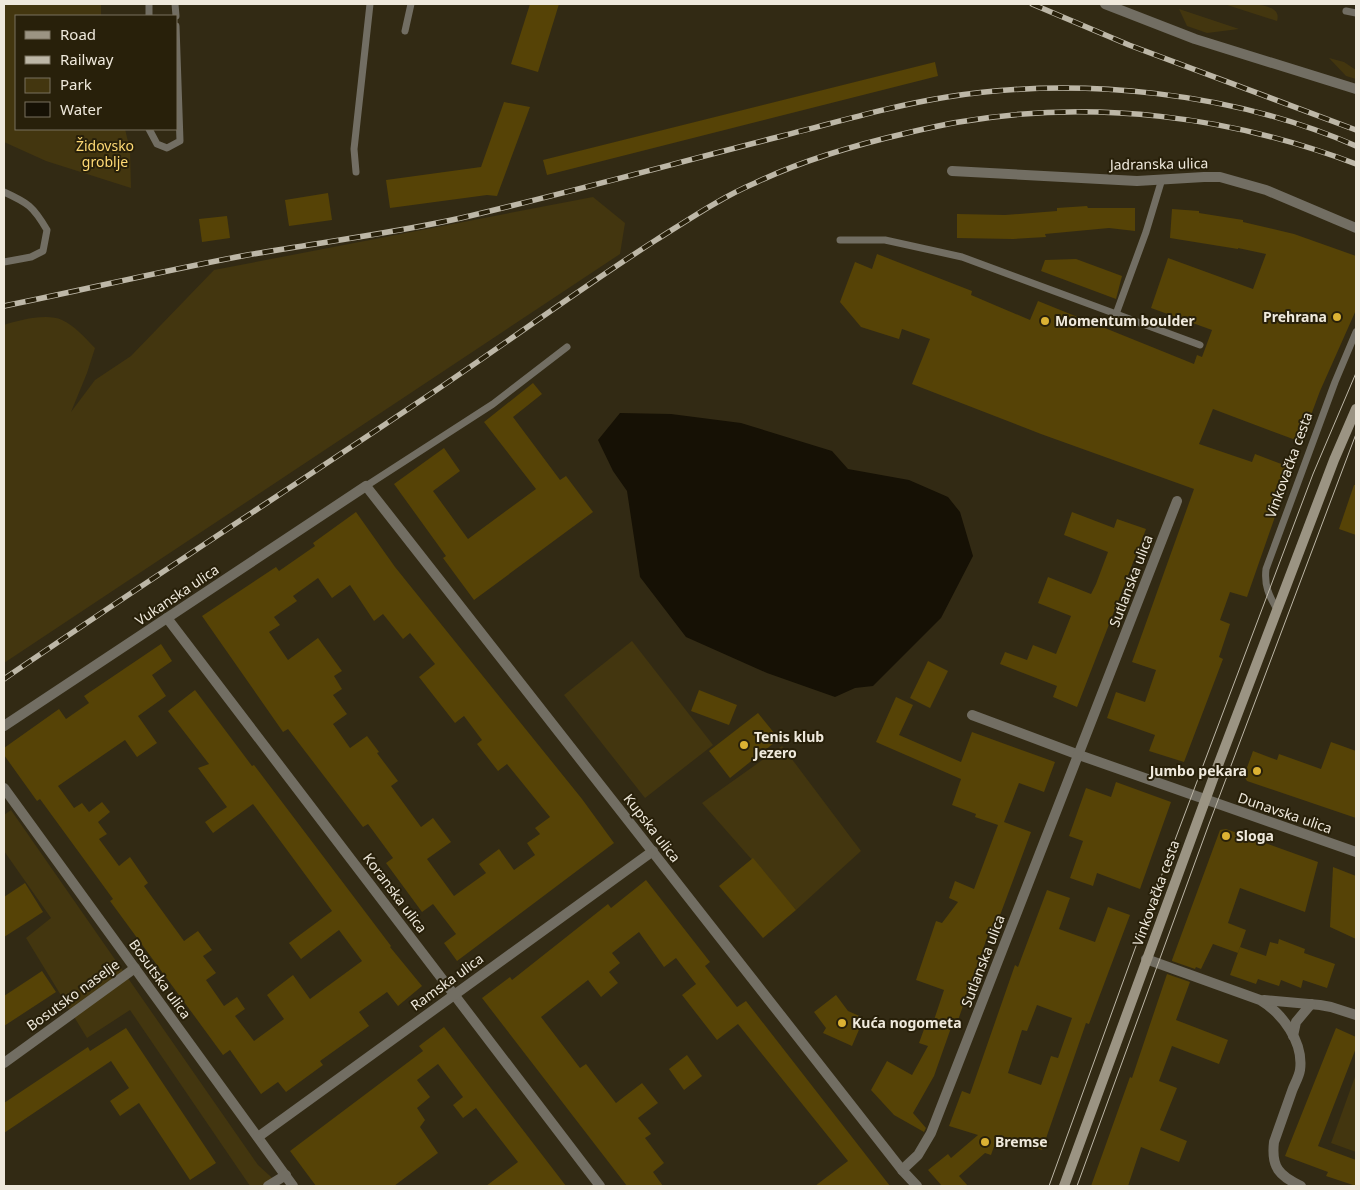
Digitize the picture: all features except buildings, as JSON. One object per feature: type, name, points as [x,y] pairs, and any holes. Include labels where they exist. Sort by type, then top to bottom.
[{"type":"main road","name":"Vinkovačka cesta","points":[[1064,1186],[1146,959],[1277,609],[1334,460],[1356,409]]},
{"type":"street","points":[[1105,4],[1195,39],[1356,88]]},
{"type":"street","name":"Jadranska ulica","points":[[952,171],[1137,181],[1204,176],[1220,177],[1266,190],[1356,228]]},
{"type":"street","name":"Vukanska ulica","points":[[4,726],[366,486]]},
{"type":"street","name":"Kupska ulica","points":[[366,486],[902,1170],[917,1186]]},
{"type":"street","name":"Sutlanska ulica","points":[[902,1170],[918,1155],[931,1132],[1177,501]]},
{"type":"street","name":"Koranska ulica","points":[[167,618],[600,1186]]},
{"type":"street","points":[[972,715],[1206,799]]},
{"type":"street","name":"Bosutska ulica","points":[[4,788],[294,1186]]},
{"type":"street","name":"Dunavska ulica","points":[[1206,799],[1356,852]]},
{"type":"street","name":"Ramska ulica","points":[[258,1137],[653,851]]},
{"type":"street","points":[[1146,959],[1260,1000],[1331,1007],[1356,1016]]},
{"type":"street","name":"Bosutsko naselje","points":[[4,1063],[135,968]]},
{"type":"street","points":[[1260,1000],[1280,1015],[1293,1036],[1300,1057],[1300,1070],[1274,1142],[1273,1154],[1274,1164],[1287,1183],[1301,1186]]},
{"type":"street","points":[[1293,1036],[1296,1022],[1311,1004]]},
{"type":"street","points":[[268,1186],[286,1175]]},
{"type":"lane","points":[[356,172],[354,149],[370,4]]},
{"type":"lane","points":[[405,31],[412,4]]},
{"type":"lane","points":[[1346,12],[1356,13]]},
{"type":"lane","points":[[150,130],[157,144],[167,148],[180,141],[178,84]]},
{"type":"lane","points":[[1116,314],[1146,232],[1162,179]]},
{"type":"lane","points":[[4,192],[24,201],[35,210],[47,230],[43,251],[30,257],[4,262]]},
{"type":"lane","points":[[840,240],[885,240],[962,257],[1200,345]]},
{"type":"lane","name":"Vinkovačka cesta","points":[[1277,609],[1269,595],[1265,578],[1266,568],[1335,382],[1356,332]]},
{"type":"lane","points":[[366,486],[493,404],[567,347]]},
{"type":"green space","name":"Židovsko groblje","points":[[4,4],[101,4],[101,15],[15,15],[15,130],[125,130],[130,150],[131,188],[46,161],[4,142]]},
{"type":"green space","points":[[1224,4],[1267,6],[1274,9],[1277,14],[1277,21]]},
{"type":"green space","points":[[1179,9],[1239,29],[1207,33],[1187,26]]},
{"type":"green space","points":[[1329,58],[1344,62],[1356,70],[1356,79],[1346,76]]},
{"type":"green space","points":[[593,197],[625,223],[620,254],[4,663],[4,325],[33,318],[56,318],[80,332],[95,348],[71,412],[95,380],[131,356],[214,270]]},
{"type":"green space","points":[[632,641],[713,745],[645,798],[564,695]]},
{"type":"green space","points":[[782,746],[861,851],[796,910],[702,803]]},
{"type":"green space","points":[[11,810],[258,1165],[281,1186],[250,1186],[130,1010],[87,1038],[26,938],[51,918],[4,851],[4,815]]},
{"type":"green space","points":[[1356,1074],[1356,1152],[1331,1143]]},
{"type":"water","points":[[620,413],[671,414],[741,423],[832,451],[848,469],[909,480],[948,497],[960,512],[973,556],[941,618],[873,686],[855,688],[835,697],[767,673],[686,637],[640,577],[627,491],[613,471],[598,440]]},
{"type":"tram line","points":[[1049,1186],[1161,877],[1313,474],[1356,373]]},
{"type":"tram line","points":[[1077,1186],[1209,824],[1356,434]]},
{"type":"railway","points":[[1032,4],[1129,45],[1356,130]]},
{"type":"railway","points":[[4,306],[242,256],[434,224],[580,189],[883,110],[947,97],[997,91],[1049,88],[1155,93],[1207,101],[1259,113],[1309,128],[1356,146]]},
{"type":"railway","points":[[4,679],[435,391],[656,240],[729,195],[810,160],[888,138],[959,122],[1009,115],[1060,112],[1160,116],[1210,124],[1260,134],[1308,147],[1356,164]]},
{"type":"place","name":"Prehrana","points":[[1337,317]]},
{"type":"place","name":"Momentum boulder","points":[[1045,321]]},
{"type":"place","name":"Tenis klub Jezero","points":[[744,745]]},
{"type":"place","name":"Jumbo pekara","points":[[1257,771]]},
{"type":"place","name":"Sloga","points":[[1226,836]]},
{"type":"place","name":"Kuća nogometa","points":[[842,1023]]},
{"type":"place","name":"Bremse","points":[[985,1142]]}]
